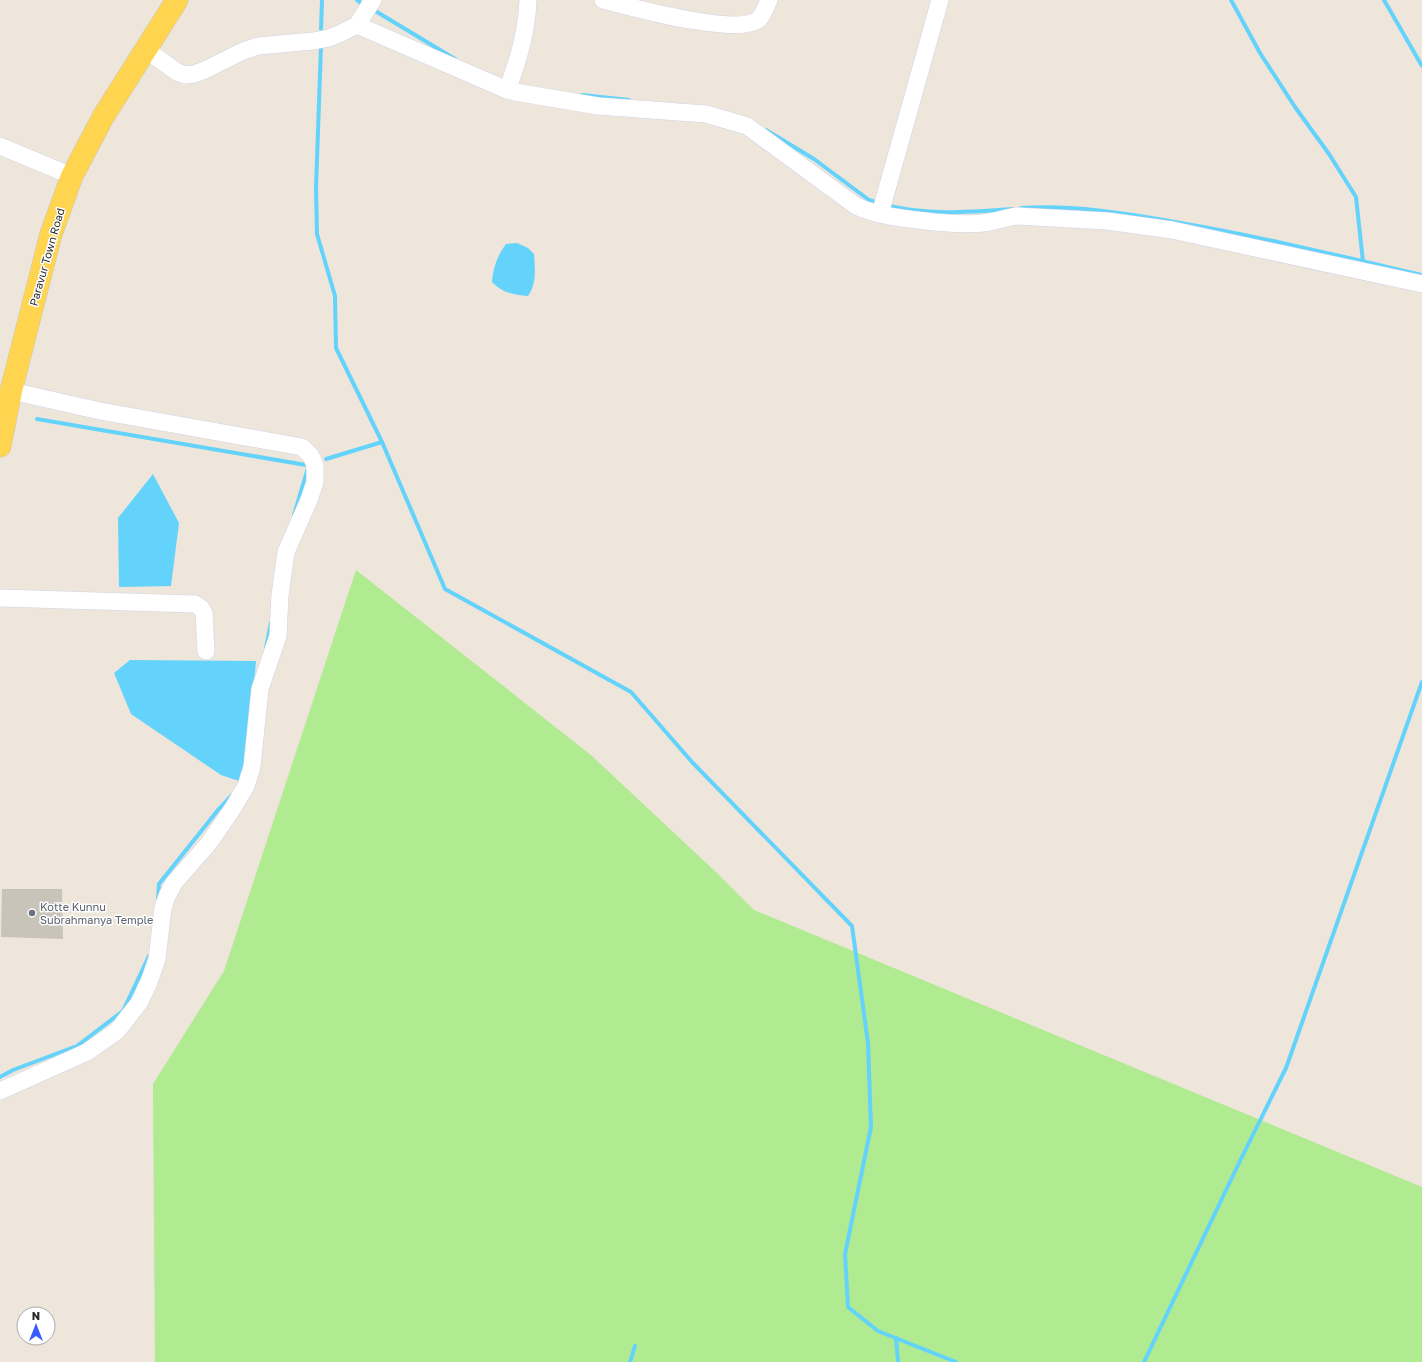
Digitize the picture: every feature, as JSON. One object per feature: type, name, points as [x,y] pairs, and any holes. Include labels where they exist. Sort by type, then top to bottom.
[{"type":"main road","name":"Paravur Town Road","points":[[0,446],[11,391],[51,234],[72,176],[103,117],[177,0]]},
{"type":"street","points":[[508,87],[523,40],[528,14],[528,0]]},
{"type":"street","points":[[604,0],[687,20],[731,25],[748,24],[758,19],[764,12],[769,0]]},
{"type":"street","points":[[880,212],[940,0]]},
{"type":"street","points":[[145,49],[177,72],[185,75],[194,74],[243,51],[258,46],[329,38],[365,13],[508,87],[598,106],[706,114],[732,120],[747,126],[856,206],[869,212],[880,212],[910,220],[965,225],[985,223],[1016,216],[1107,221],[1172,230],[1422,284]]},
{"type":"street","points":[[0,146],[72,176]]},
{"type":"street","points":[[0,1091],[87,1052],[117,1031],[139,1003],[149,982],[157,959],[163,908],[166,896],[174,883],[208,843],[233,808],[246,786],[252,767],[260,689],[278,636],[280,595],[286,552],[309,500],[315,482],[316,472],[311,456],[302,447],[100,411],[11,391]]},
{"type":"street","points":[[0,598],[196,604],[204,613],[206,651]]},
{"type":"green space","points":[[356,570],[592,756],[719,875],[754,910],[1422,1187],[1422,1362],[155,1362],[153,1084],[224,971]]},
{"type":"water","points":[[517,243],[528,248],[534,254],[534,281],[528,296],[508,293],[500,289],[492,282],[493,272],[500,253],[506,244]]},
{"type":"water","points":[[153,474],[179,523],[171,586],[119,587],[118,518]]},
{"type":"water","points":[[130,660],[256,661],[249,742],[242,782],[221,775],[131,714],[114,673]]},
{"type":"building","name":"Kotte Kunnu Subrahmanya Temple","points":[[2,889],[62,889],[63,939],[1,937]]},
{"type":"waterway","points":[[321,29],[322,0]]},
{"type":"waterway","points":[[357,0],[364,5]]},
{"type":"waterway","points":[[1231,0],[1260,53],[1295,107],[1329,154],[1356,197],[1363,262]]},
{"type":"waterway","points":[[1384,0],[1422,66]]},
{"type":"waterway","points":[[372,9],[455,59]]},
{"type":"waterway","points":[[321,47],[316,187],[317,234],[335,296],[336,348],[382,442],[445,589],[631,692],[692,762],[852,926],[868,1043],[871,1127],[845,1254],[848,1307],[878,1331],[956,1362]]},
{"type":"waterway","points":[[582,95],[629,100]]},
{"type":"waterway","points":[[766,130],[814,159],[869,200],[879,203]]},
{"type":"waterway","points":[[886,205],[917,211],[933,212],[1012,209]]},
{"type":"waterway","points":[[1021,208],[1040,207],[1079,209],[1156,219],[1268,240],[1422,275]]},
{"type":"waterway","points":[[37,419],[306,465]]},
{"type":"waterway","points":[[326,459],[382,442]]},
{"type":"waterway","points":[[294,515],[308,468]]},
{"type":"waterway","points":[[266,648],[271,623]]},
{"type":"waterway","points":[[1144,1362],[1286,1068],[1422,682]]},
{"type":"waterway","points":[[158,901],[159,884],[218,810],[232,795]]},
{"type":"waterway","points":[[0,1077],[13,1070],[77,1046],[123,1011],[149,956]]},
{"type":"waterway","points":[[896,1338],[898,1362]]},
{"type":"waterway","points":[[630,1362],[635,1346]]},
{"type":"place","name":"Kotte Kunnu Subrahmanya Temple","points":[[32,913]]}]
